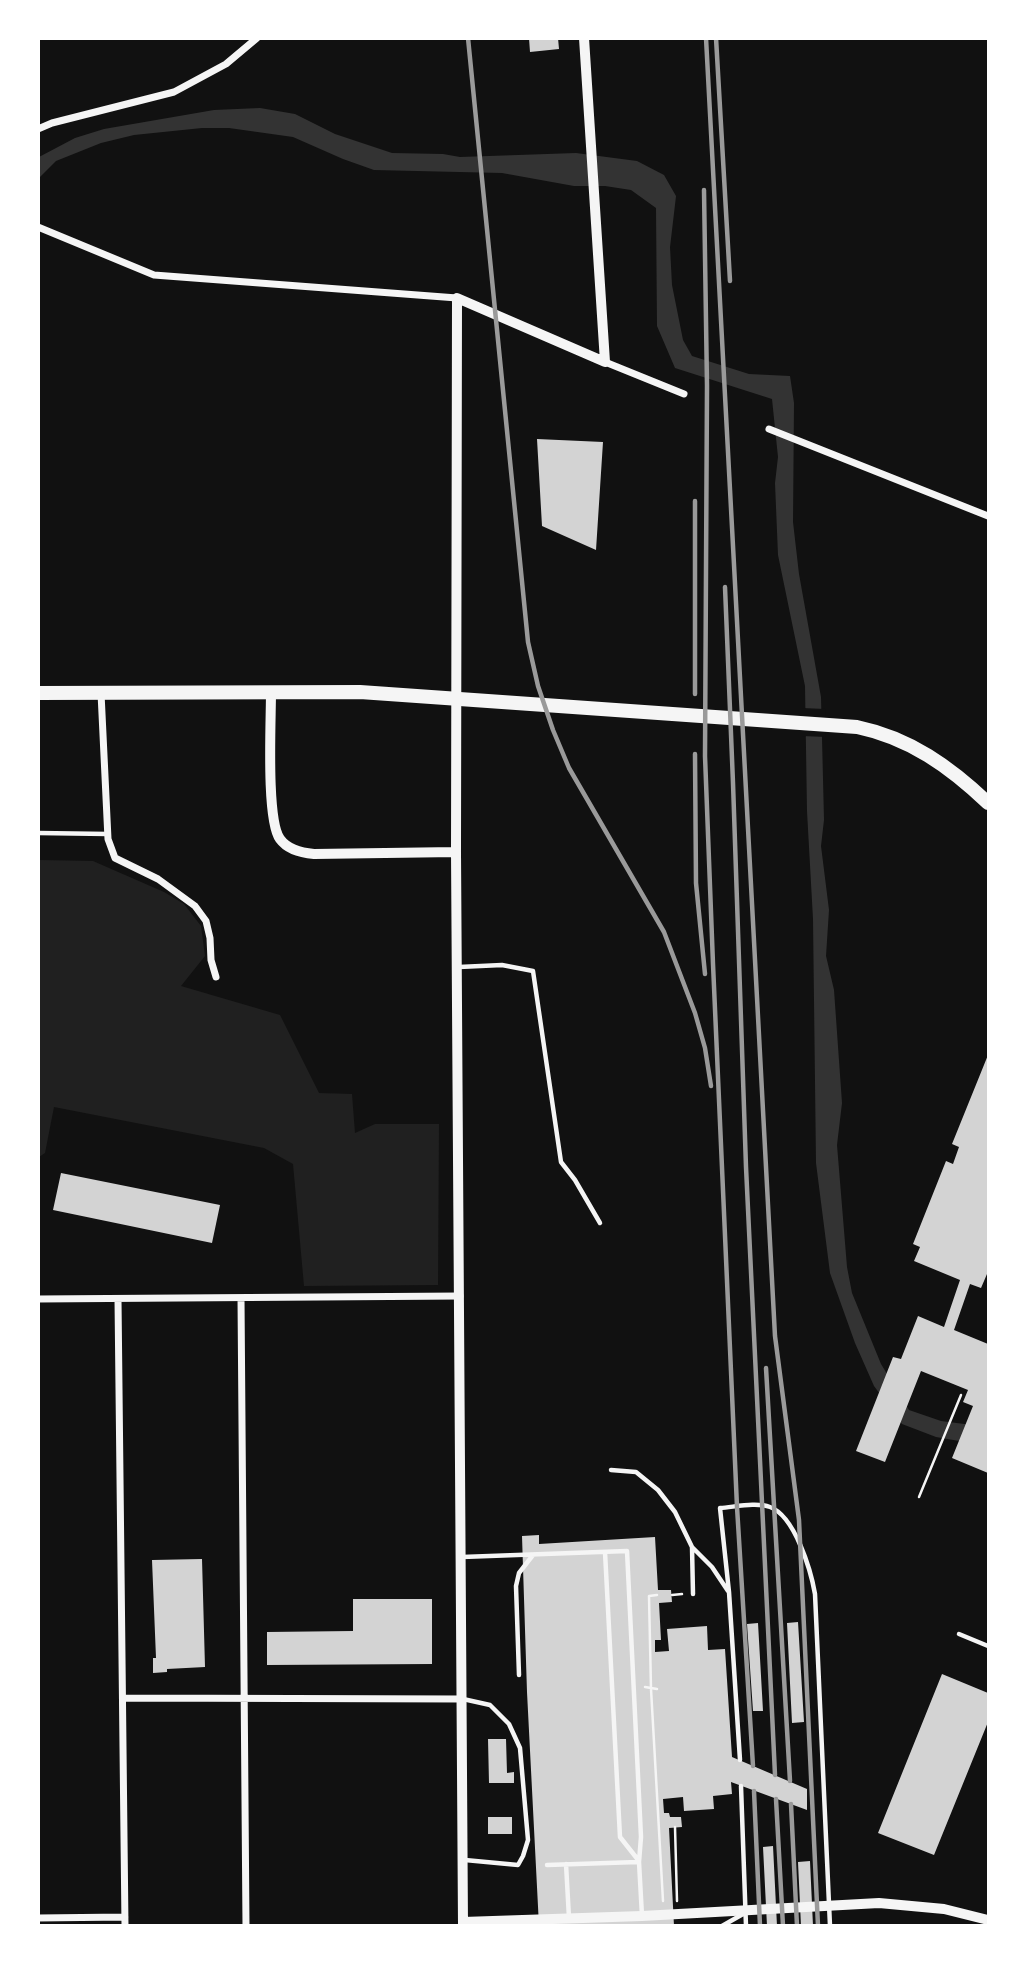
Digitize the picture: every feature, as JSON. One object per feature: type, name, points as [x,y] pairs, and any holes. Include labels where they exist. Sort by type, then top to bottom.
[{"type":"main road","points":[[38,693],[360,692],[857,727],[909,744],[953,771],[989,803]]},
{"type":"street","points":[[38,129],[52,123],[174,92],[226,64],[257,38]]},
{"type":"street","points":[[584,38],[605,362]]},
{"type":"street","points":[[38,227],[154,275],[457,298],[684,394]]},
{"type":"street","points":[[457,298],[456,852],[463,1924],[879,1903],[944,1909],[989,1920]]},
{"type":"street","points":[[769,429],[989,516]]},
{"type":"street","points":[[271,692],[271,807],[275,829],[284,844],[303,853],[314,854],[456,852]]},
{"type":"street","points":[[101,693],[111,851],[115,858],[158,879],[195,906],[206,921],[216,977]]},
{"type":"street","points":[[38,1299],[460,1296]]},
{"type":"street","points":[[241,1298],[246,1926]]},
{"type":"street","points":[[38,1918],[125,1921],[118,1299]]},
{"type":"street","points":[[123,1698],[462,1699]]},
{"type":"lane","points":[[38,833],[108,834]]},
{"type":"lane","points":[[458,967],[502,965],[533,971],[561,1162],[600,1223]]},
{"type":"lane","points":[[611,1470],[636,1472],[658,1490],[675,1512],[692,1547],[712,1567],[729,1592]]},
{"type":"lane","points":[[740,1760],[729,1592],[720,1508],[768,1506],[778,1511],[794,1534],[806,1559],[814,1594],[830,1926]]},
{"type":"lane","points":[[692,1547],[693,1594]]},
{"type":"lane","points":[[605,1552],[620,1837],[639,1862]]},
{"type":"lane","points":[[461,1558],[627,1552],[641,1837],[639,1862],[642,1916]]},
{"type":"lane","points":[[519,1675],[516,1586],[519,1573],[533,1555]]},
{"type":"lane","points":[[959,1634],[989,1646]]},
{"type":"lane","points":[[462,1699],[490,1705],[509,1724],[520,1748],[528,1840],[518,1865],[463,1860]]},
{"type":"lane","points":[[741,1786],[746,1926]]},
{"type":"lane","points":[[547,1865],[639,1862]]},
{"type":"lane","points":[[566,1864],[569,1918]]},
{"type":"lane","points":[[722,1926],[745,1912]]},
{"type":"path","points":[[919,1497],[961,1395]]},
{"type":"path","points":[[657,1595],[649,1596],[651,1689],[663,1900]]},
{"type":"path","points":[[645,1687],[657,1689]]},
{"type":"path","points":[[656,1772],[662,1770]]},
{"type":"path","points":[[675,1827],[677,1902]]},
{"type":"shaded area","points":[[260,108],[295,114],[335,134],[392,153],[460,157],[576,153],[637,161],[664,175],[676,196],[670,247],[672,285],[683,340],[692,356],[749,374],[790,376],[794,403],[793,522],[799,574],[821,697],[824,820],[821,846],[829,910],[826,956],[834,990],[842,1103],[837,1145],[847,1267],[852,1293],[881,1364],[909,1410],[941,1421],[988,1427],[988,1446],[936,1437],[902,1424],[874,1386],[855,1343],[830,1273],[816,1163],[813,919],[807,811],[805,686],[778,555],[775,483],[778,457],[772,399],[675,368],[657,326],[656,208],[631,190],[605,186],[574,186],[502,173],[374,170],[293,137],[229,128],[134,135],[101,143],[56,161],[39,178],[39,157],[75,138],[104,129],[214,110]]},
{"type":"shaded area","points":[[39,860],[93,861],[164,892],[184,904],[201,926],[205,956],[181,986],[280,1015],[319,1093],[352,1094],[355,1133],[375,1124],[439,1124],[438,1285],[304,1286],[293,1164],[264,1148],[54,1107],[45,1153],[39,1157]]},
{"type":"pier","points":[[802,708],[825,709],[826,737],[802,736]]},
{"type":"building","points":[[529,38],[558,38],[559,49],[530,52]]},
{"type":"building","points":[[537,439],[603,442],[596,550],[542,526]]},
{"type":"building","points":[[988,1055],[988,1274],[981,1288],[970,1284],[954,1330],[988,1344],[988,1473],[952,1458],[973,1406],[963,1402],[968,1390],[921,1371],[885,1462],[856,1451],[893,1357],[901,1359],[918,1316],[944,1327],[960,1280],[914,1261],[920,1247],[913,1244],[946,1161],[953,1164],[959,1147],[952,1144]]},
{"type":"building","points":[[61,1173],[220,1205],[212,1243],[53,1210]]},
{"type":"building","points":[[539,1535],[539,1544],[655,1537],[658,1590],[671,1590],[672,1602],[659,1603],[661,1640],[655,1640],[655,1652],[669,1651],[667,1629],[707,1626],[708,1650],[725,1649],[732,1757],[807,1789],[807,1810],[731,1782],[732,1794],[713,1796],[714,1809],[684,1811],[683,1797],[663,1799],[664,1813],[669,1813],[670,1817],[681,1817],[682,1827],[669,1828],[674,1926],[539,1926],[522,1536]]},
{"type":"building","points":[[202,1559],[205,1667],[167,1669],[167,1672],[153,1673],[153,1658],[156,1658],[152,1560]]},
{"type":"building","points":[[353,1599],[432,1599],[432,1664],[267,1665],[267,1632],[353,1631]]},
{"type":"building","points":[[798,1622],[804,1722],[792,1723],[787,1623]]},
{"type":"building","points":[[758,1623],[763,1711],[753,1711],[747,1624]]},
{"type":"building","points":[[942,1674],[988,1693],[988,1722],[934,1855],[878,1833]]},
{"type":"building","points":[[488,1739],[506,1739],[507,1773],[514,1772],[514,1783],[489,1783]]},
{"type":"building","points":[[488,1817],[512,1817],[512,1834],[488,1834]]},
{"type":"building","points":[[773,1846],[777,1926],[767,1926],[763,1847]]},
{"type":"building","points":[[810,1861],[813,1926],[801,1926],[798,1862]]},
{"type":"railway","points":[[468,38],[528,642],[538,686],[569,768],[664,932],[695,1013],[705,1048],[711,1086]]},
{"type":"railway","points":[[706,38],[775,1336],[799,1520],[818,1926]]},
{"type":"railway","points":[[716,38],[730,281]]},
{"type":"railway","points":[[704,190],[707,386],[705,756],[737,1507],[753,1766]]},
{"type":"railway","points":[[695,501],[695,694]]},
{"type":"railway","points":[[725,587],[746,1167],[775,1775]]},
{"type":"railway","points":[[695,754],[696,883],[705,974]]},
{"type":"railway","points":[[766,1368],[790,1781]]},
{"type":"railway","points":[[754,1791],[760,1926]]},
{"type":"railway","points":[[776,1799],[783,1926]]},
{"type":"railway","points":[[791,1804],[797,1926]]}]
